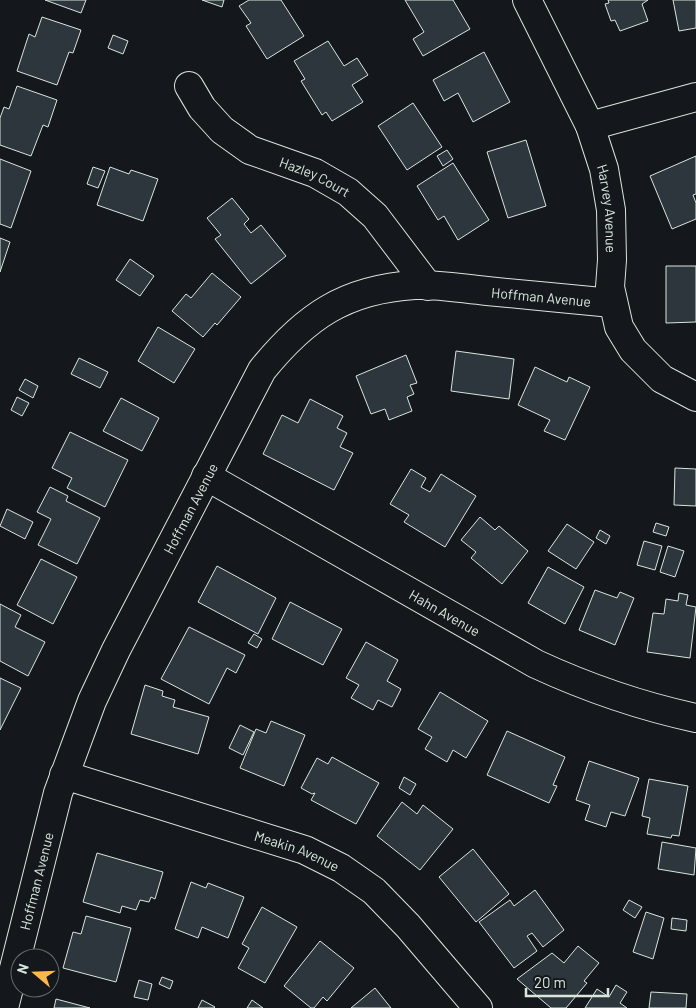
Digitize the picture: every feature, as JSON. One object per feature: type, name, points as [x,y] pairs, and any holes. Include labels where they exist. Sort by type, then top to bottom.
[{"type":"street","name":"Harvey Avenue","points":[[527,0],[590,126],[604,170],[611,210],[612,260],[610,287],[612,303],[619,327],[632,350],[662,379],[696,397]]},
{"type":"street","name":"Hazley Court","points":[[189,86],[202,108],[222,130],[250,150],[315,172],[348,192],[375,216],[428,286]]},
{"type":"street","points":[[590,126],[696,97]]},
{"type":"street","name":"Hoffman Avenue","points":[[4,1008],[64,775],[92,701],[116,650],[262,370],[287,339],[314,317],[350,298],[384,289],[428,286],[612,303]]},
{"type":"street","name":"Hahn Avenue","points":[[206,476],[536,664],[585,686],[646,707],[696,718]]},
{"type":"street","name":"Meakin Avenue","points":[[64,775],[305,850],[341,868],[381,898],[408,926],[478,1008]]},
{"type":"building","points":[[45,0],[86,0],[81,13]]},
{"type":"building","points":[[202,0],[224,0],[222,7]]},
{"type":"building","points":[[249,0],[281,0],[304,36],[267,59],[246,26],[251,23],[239,6]]},
{"type":"building","points":[[405,0],[453,0],[470,29],[423,56],[413,39],[424,32]]},
{"type":"building","points":[[608,0],[648,0],[642,4],[648,21],[620,31],[615,20],[611,21],[605,4],[609,3]]},
{"type":"building","points":[[673,0],[696,0],[696,28],[679,31]]},
{"type":"building","points":[[42,17],[81,30],[73,53],[69,52],[57,85],[17,71],[29,34],[35,37]]},
{"type":"building","points":[[113,35],[128,41],[123,54],[108,48]]},
{"type":"building","points":[[328,41],[344,66],[357,58],[368,75],[352,85],[363,102],[332,121],[326,112],[322,115],[301,81],[305,79],[294,61]]},
{"type":"building","points":[[484,52],[510,102],[473,122],[458,93],[444,101],[433,80]]},
{"type":"building","points":[[17,86],[57,100],[48,127],[43,125],[31,156],[0,145],[0,118],[4,107],[9,109]]},
{"type":"building","points":[[413,103],[442,147],[407,170],[378,126]]},
{"type":"building","points":[[526,140],[546,206],[508,218],[487,152]]},
{"type":"building","points":[[447,150],[453,159],[443,166],[437,156]]},
{"type":"building","points":[[696,156],[696,194],[693,195],[696,203],[696,219],[672,229],[650,176]]},
{"type":"building","points":[[0,159],[31,171],[11,228],[0,224]]},
{"type":"building","points":[[453,163],[489,220],[458,240],[444,216],[438,220],[417,186]]},
{"type":"building","points":[[93,167],[105,171],[98,188],[87,184]]},
{"type":"building","points":[[110,167],[129,174],[131,170],[158,179],[143,221],[97,205]]},
{"type":"building","points":[[232,198],[249,219],[244,224],[251,233],[261,225],[286,256],[251,284],[215,239],[221,235],[207,218]]},
{"type":"building","points":[[0,238],[10,242],[0,272]]},
{"type":"building","points":[[130,259],[154,276],[140,296],[116,280]]},
{"type":"building","points":[[666,266],[696,266],[696,322],[666,323]]},
{"type":"building","points":[[212,273],[241,297],[217,325],[215,323],[203,337],[172,311],[186,294],[191,298]]},
{"type":"building","points":[[158,327],[195,349],[174,383],[138,361]]},
{"type":"building","points":[[456,351],[514,359],[509,399],[451,391]]},
{"type":"building","points":[[406,355],[417,383],[410,385],[414,394],[407,397],[412,411],[389,420],[385,409],[371,414],[356,376]]},
{"type":"building","points":[[79,358],[108,372],[100,388],[71,374]]},
{"type":"building","points":[[535,367],[567,382],[569,377],[590,387],[565,440],[544,431],[550,420],[518,405]]},
{"type":"building","points":[[25,379],[38,386],[33,398],[19,390]]},
{"type":"building","points":[[17,397],[29,403],[22,416],[11,410]]},
{"type":"building","points":[[121,398],[159,418],[142,451],[103,431]]},
{"type":"building","points":[[310,399],[343,416],[337,428],[347,433],[340,447],[353,453],[334,490],[263,454],[282,415],[298,423]]},
{"type":"building","points":[[70,432],[128,460],[105,507],[67,488],[72,478],[52,468]]},
{"type":"building","points":[[675,468],[696,469],[696,506],[674,505]]},
{"type":"building","points":[[411,469],[426,478],[421,487],[430,492],[441,474],[476,496],[445,547],[404,522],[409,515],[390,504]]},
{"type":"building","points":[[50,487],[68,496],[66,501],[100,518],[77,564],[38,545],[51,519],[37,512]]},
{"type":"building","points":[[7,509],[33,522],[25,539],[0,526]]},
{"type":"building","points":[[480,517],[495,530],[499,526],[528,551],[502,584],[471,558],[476,552],[461,540]]},
{"type":"building","points":[[656,523],[669,527],[666,536],[653,532]]},
{"type":"building","points":[[567,524],[594,542],[576,569],[548,551]]},
{"type":"building","points":[[600,530],[610,536],[606,544],[596,538]]},
{"type":"building","points":[[644,541],[662,546],[655,570],[637,565]]},
{"type":"building","points":[[668,546],[684,551],[675,577],[660,572]]},
{"type":"building","points":[[41,559],[77,577],[53,624],[17,605]]},
{"type":"building","points":[[217,566],[276,598],[258,634],[198,602]]},
{"type":"building","points":[[548,567],[584,587],[565,624],[528,603]]},
{"type":"building","points":[[595,590],[617,598],[620,592],[634,598],[615,645],[579,630]]},
{"type":"building","points":[[679,593],[688,595],[686,605],[696,607],[690,658],[647,652],[653,613],[664,614],[666,599],[678,601]]},
{"type":"building","points":[[290,602],[342,629],[323,665],[272,639]]},
{"type":"building","points":[[0,604],[21,615],[15,627],[45,642],[28,676],[0,661]]},
{"type":"building","points":[[189,627],[245,655],[236,673],[227,668],[209,704],[161,679]]},
{"type":"building","points":[[254,634],[262,639],[257,648],[248,643]]},
{"type":"building","points":[[366,642],[398,660],[387,681],[401,689],[392,707],[378,700],[373,710],[351,698],[359,685],[346,678]]},
{"type":"building","points":[[0,678],[21,688],[0,730]]},
{"type":"building","points":[[145,685],[163,691],[162,696],[175,700],[173,707],[209,717],[198,754],[131,734]]},
{"type":"building","points":[[440,692],[488,721],[466,758],[453,750],[447,762],[425,749],[432,737],[418,729]]},
{"type":"building","points":[[271,721],[305,735],[284,786],[240,768],[256,729],[266,733]]},
{"type":"building","points":[[240,725],[254,732],[243,755],[229,748]]},
{"type":"building","points":[[507,731],[565,757],[553,785],[557,786],[549,803],[487,775]]},
{"type":"building","points":[[332,757],[379,783],[356,824],[311,800],[315,793],[312,794],[301,788],[317,758],[328,764]]},
{"type":"building","points":[[589,761],[639,778],[625,816],[611,812],[606,827],[585,820],[590,805],[576,800]]},
{"type":"building","points":[[404,777],[416,784],[410,795],[399,788]]},
{"type":"building","points":[[649,779],[688,786],[679,836],[672,835],[671,838],[647,834],[650,818],[642,816]]},
{"type":"building","points":[[402,802],[417,814],[423,805],[453,829],[420,870],[377,836]]},
{"type":"building","points":[[662,842],[696,848],[694,875],[658,869]]},
{"type":"building","points":[[473,849],[509,894],[476,922],[439,877]]},
{"type":"building","points":[[97,853],[163,872],[155,899],[151,897],[149,902],[140,900],[136,910],[122,906],[120,913],[83,902]]},
{"type":"building","points":[[191,882],[206,888],[208,883],[244,897],[228,938],[202,927],[198,938],[175,929]]},
{"type":"building","points":[[535,890],[564,930],[543,947],[532,933],[527,936],[537,951],[514,968],[479,922],[510,900],[514,906]]},
{"type":"building","points":[[629,900],[642,907],[635,918],[623,910]]},
{"type":"building","points":[[262,907],[297,927],[265,983],[238,968],[249,948],[242,944]]},
{"type":"building","points":[[646,912],[664,918],[653,959],[633,952]]},
{"type":"building","points":[[86,916],[131,928],[116,982],[63,968],[73,932],[81,934]]},
{"type":"building","points":[[672,918],[687,920],[686,931],[671,929]]},
{"type":"building","points":[[320,941],[354,968],[327,1001],[323,997],[314,1008],[311,1008],[284,986]]},
{"type":"building","points":[[578,946],[599,963],[584,981],[587,983],[566,1008],[551,1008],[517,979],[552,953],[564,963]]},
{"type":"building","points":[[162,977],[173,981],[170,989],[159,984]]},
{"type":"building","points":[[139,980],[152,984],[148,1000],[134,997]]},
{"type":"building","points":[[616,985],[627,992],[620,1003],[627,1008],[585,1008],[597,989],[609,997]]},
{"type":"building","points":[[375,988],[391,1008],[351,1008]]},
{"type":"building","points":[[651,992],[687,994],[686,1008],[649,1008]]},
{"type":"building","points":[[56,999],[90,1008],[54,1008]]},
{"type":"building","points":[[202,1000],[215,1007],[198,1008]]},
{"type":"building","points":[[252,1000],[263,1008],[247,1008]]}]
